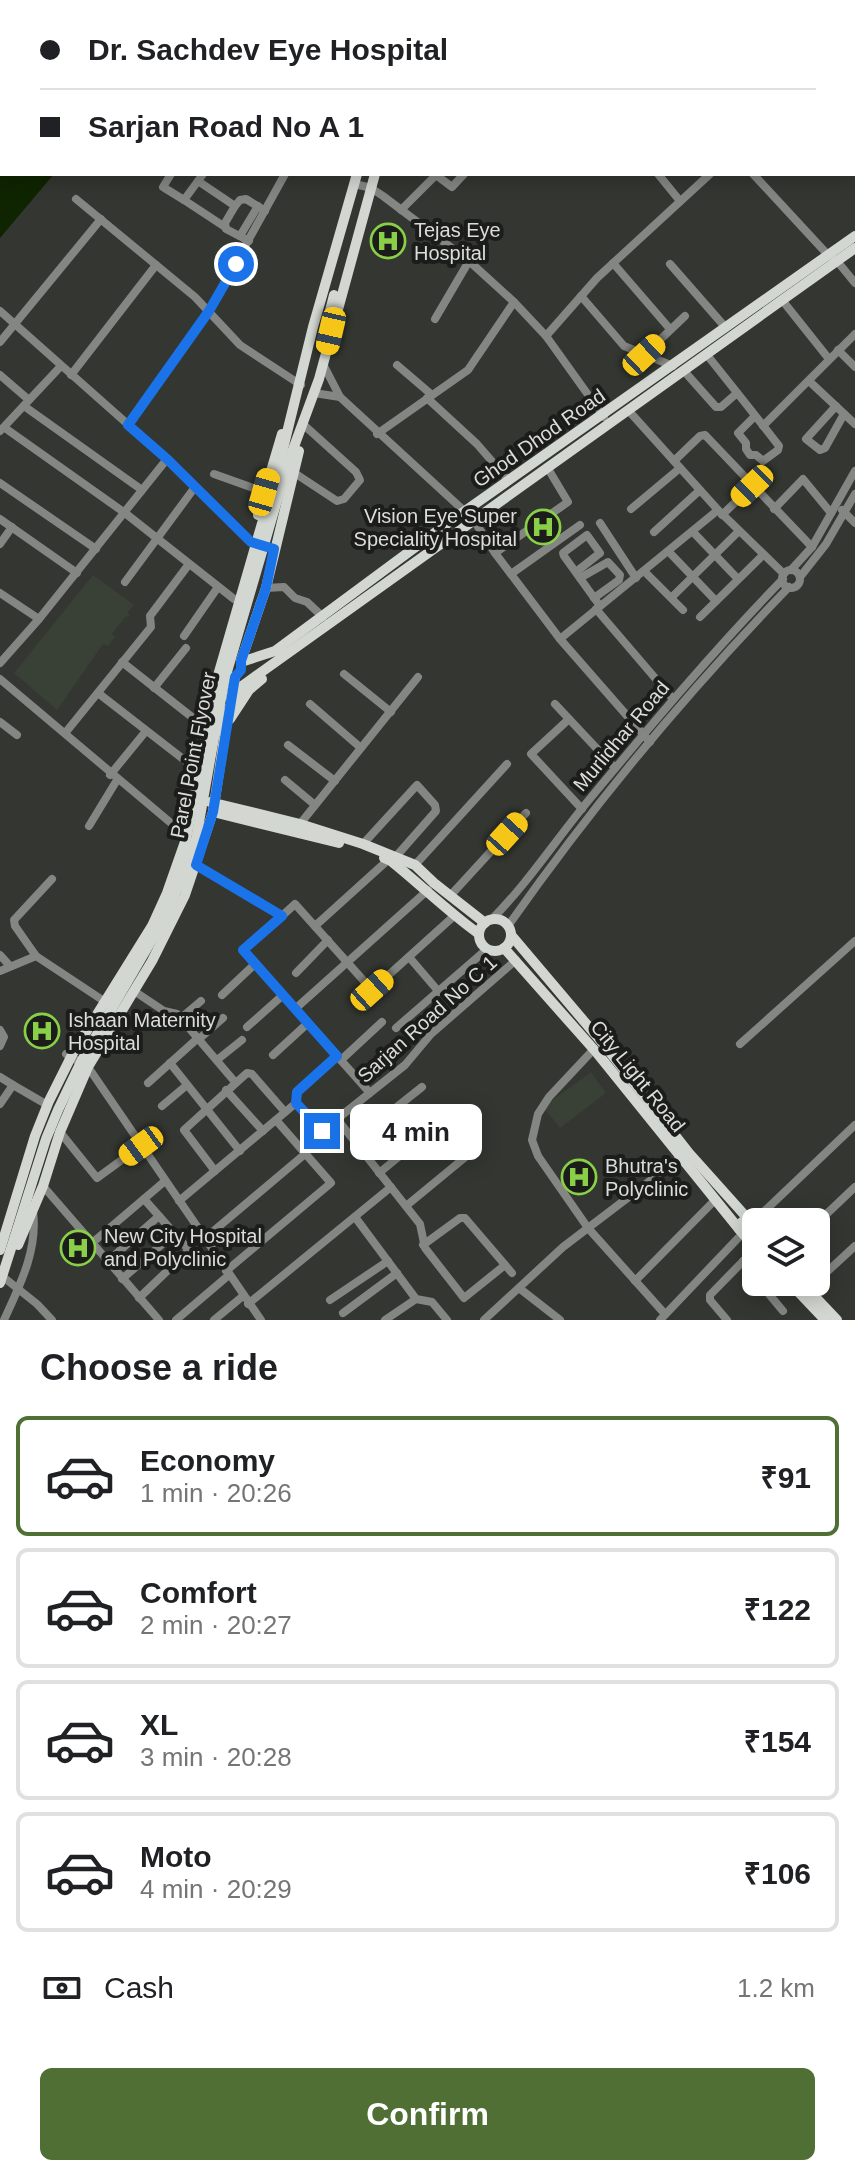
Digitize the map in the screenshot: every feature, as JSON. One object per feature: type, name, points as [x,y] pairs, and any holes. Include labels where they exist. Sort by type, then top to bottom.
[{"type":"main road","points":[[318,382],[316,376],[324,329],[367,176]]},
{"type":"main road","points":[[1,1279],[33,1211],[60,1132],[88,1067],[134,991],[185,895],[196,865],[214,807],[236,676],[241,670],[241,661],[266,588],[287,465],[305,426],[374,176]]},
{"type":"main road","name":"Parel Point Flyover","points":[[0,1250],[58,1110],[82,1060],[144,957],[182,878],[196,839],[224,682],[287,465],[294,410],[313,327],[356,179]]},
{"type":"main road","name":"Ghod Dhod Road","points":[[241,661],[271,653],[468,520],[509,481],[606,420],[726,328],[832,258],[855,236]]},
{"type":"main road","points":[[213,747],[234,697],[242,686],[468,520],[547,467],[606,420],[628,410],[707,355],[782,300],[832,258],[855,248]]},
{"type":"main road","name":"Parel Point Flyover","points":[[1,1279],[9,1228],[35,1136],[49,1101],[73,1053],[134,957],[167,893],[194,806],[217,679],[312,398]]},
{"type":"main road","points":[[9,1228],[30,1136],[51,1083],[66,1054],[134,951],[158,904],[184,834],[215,668],[276,449],[289,415],[294,410]]},
{"type":"main road","name":"Ghod Dhod Road","points":[[226,726],[249,690],[261,679],[461,536],[468,520]]},
{"type":"main road","points":[[219,655],[232,652],[241,661]]},
{"type":"main road","points":[[215,668],[222,677],[244,677],[271,653]]},
{"type":"main road","points":[[202,728],[226,726]]},
{"type":"main road","points":[[190,802],[300,824],[363,844],[391,859],[428,890],[454,916],[479,934],[481,943],[487,949],[496,951],[504,948],[510,942],[510,930]]},
{"type":"main road","points":[[214,807],[415,865],[450,896],[488,921],[501,920],[689,1153],[742,1212]]},
{"type":"main road","points":[[479,934],[488,921]]},
{"type":"main road","name":"City Light Road","points":[[504,948],[594,1049],[742,1233]]},
{"type":"main road","points":[[802,1296],[825,1320]]},
{"type":"main road","points":[[819,1296],[837,1320]]},
{"type":"street","points":[[170,176],[163,187],[249,241]]},
{"type":"street","points":[[240,236],[284,176]]},
{"type":"street","points":[[401,210],[434,176]]},
{"type":"street","points":[[438,176],[452,187],[462,176]]},
{"type":"street","points":[[660,176],[680,201]]},
{"type":"street","points":[[546,336],[613,263],[708,176]]},
{"type":"street","points":[[755,176],[855,283]]},
{"type":"street","points":[[184,200],[200,178],[235,206]]},
{"type":"street","points":[[356,179],[469,261],[514,302],[546,336],[606,420]]},
{"type":"street","points":[[76,199],[209,311],[240,345],[301,385]]},
{"type":"street","points":[[225,227],[235,206],[243,199],[262,208]]},
{"type":"street","points":[[128,425],[209,311],[249,241],[262,208]]},
{"type":"street","points":[[0,342],[101,219]]},
{"type":"street","points":[[435,319],[469,261]]},
{"type":"street","points":[[613,263],[670,329]]},
{"type":"street","points":[[670,264],[726,328]]},
{"type":"street","points":[[71,375],[156,265]]},
{"type":"street","points":[[581,296],[620,343],[673,366]]},
{"type":"street","points":[[782,300],[829,359]]},
{"type":"street","points":[[377,434],[471,367],[514,302]]},
{"type":"street","points":[[0,311],[167,459],[251,542],[274,549]]},
{"type":"street","points":[[644,355],[685,316]]},
{"type":"street","points":[[763,426],[855,334]]},
{"type":"street","points":[[838,350],[855,367]]},
{"type":"street","points":[[707,355],[763,426],[779,448],[763,461],[756,455],[750,455],[738,433],[755,416]]},
{"type":"street","points":[[323,364],[340,397],[468,520],[560,639],[647,738]]},
{"type":"street","points":[[397,365],[477,444],[509,481]]},
{"type":"street","points":[[61,366],[2,430],[125,513],[234,599]]},
{"type":"street","points":[[684,371],[716,407],[721,407],[737,393]]},
{"type":"street","points":[[0,375],[27,403],[142,490]]},
{"type":"street","points":[[809,381],[855,424]]},
{"type":"street","points":[[312,398],[340,397]]},
{"type":"street","points":[[836,406],[806,439],[808,443],[820,450],[825,448],[844,414]]},
{"type":"street","points":[[628,410],[720,512],[786,574],[800,577],[826,544],[855,494]]},
{"type":"street","points":[[287,465],[337,501],[344,499],[360,480],[356,472],[305,426]]},
{"type":"street","points":[[631,509],[677,465],[700,436],[705,435],[812,547]]},
{"type":"street","points":[[0,663],[77,573],[167,459]]},
{"type":"street","points":[[495,553],[568,502],[547,467]]},
{"type":"street","name":"Murlidhar Road","points":[[510,930],[673,699],[812,547],[855,471]]},
{"type":"street","points":[[214,474],[264,492]]},
{"type":"street","points":[[774,509],[803,479],[833,509],[844,512],[855,523]]},
{"type":"street","points":[[0,483],[96,549]]},
{"type":"street","points":[[597,604],[636,578],[752,486]]},
{"type":"street","points":[[125,582],[195,487]]},
{"type":"street","points":[[654,532],[700,490]]},
{"type":"street","points":[[0,519],[77,573]]},
{"type":"street","points":[[600,523],[636,578]]},
{"type":"street","points":[[511,574],[580,525]]},
{"type":"street","points":[[0,544],[12,527]]},
{"type":"street","points":[[673,596],[739,531]]},
{"type":"street","points":[[693,532],[738,579]]},
{"type":"street","points":[[578,575],[600,553],[587,535],[563,553],[597,604],[673,699]]},
{"type":"street","points":[[669,552],[716,601]]},
{"type":"street","points":[[700,617],[763,555]]},
{"type":"street","points":[[560,639],[597,604],[620,575],[608,562],[578,575]]},
{"type":"street","points":[[66,732],[151,627],[150,616],[189,564]]},
{"type":"street","points":[[644,571],[683,610]]},
{"type":"street","points":[[786,574],[789,587]]},
{"type":"street","name":"Murlidhar Road","points":[[488,921],[528,881],[615,768],[789,587],[798,585],[800,577]]},
{"type":"street","points":[[184,636],[218,587]]},
{"type":"street","points":[[266,588],[284,587],[323,617]]},
{"type":"street","points":[[0,593],[39,619]]},
{"type":"street","points":[[154,688],[186,648]]},
{"type":"street","points":[[122,662],[202,728]]},
{"type":"street","points":[[344,674],[391,712]]},
{"type":"street","points":[[300,824],[418,677]]},
{"type":"street","points":[[1,682],[66,732],[114,777],[184,834]]},
{"type":"street","points":[[98,693],[196,769]]},
{"type":"street","points":[[310,704],[361,748]]},
{"type":"street","points":[[555,704],[615,768]]},
{"type":"street","points":[[569,719],[531,754],[582,809]]},
{"type":"street","points":[[0,722],[17,735]]},
{"type":"street","points":[[89,826],[114,777],[146,731]]},
{"type":"street","points":[[288,745],[335,781]]},
{"type":"street","points":[[415,865],[507,764]]},
{"type":"street","points":[[285,780],[315,805]]},
{"type":"street","points":[[315,926],[391,859],[436,811],[435,805],[417,785],[363,844]]},
{"type":"street","points":[[450,896],[526,813]]},
{"type":"street","points":[[196,865],[282,916]]},
{"type":"street","points":[[52,879],[14,920],[15,926],[36,956],[121,1012]]},
{"type":"street","points":[[295,1009],[428,890]]},
{"type":"street","points":[[370,1093],[243,950],[295,904],[372,990],[454,916]]},
{"type":"street","points":[[296,973],[328,940]]},
{"type":"street","points":[[740,1044],[855,941]]},
{"type":"street","points":[[396,1028],[487,949]]},
{"type":"street","points":[[0,955],[9,965]]},
{"type":"street","points":[[0,971],[36,956]]},
{"type":"street","points":[[409,957],[439,992]]},
{"type":"street","name":"Sarjan Road No C 1","points":[[296,1103],[322,1131],[405,1065],[431,1034],[516,960]]},
{"type":"street","points":[[222,995],[255,964]]},
{"type":"street","points":[[134,991],[164,1011],[176,1012],[235,1082]]},
{"type":"street","points":[[247,1027],[283,995]]},
{"type":"street","points":[[181,1018],[201,1001]]},
{"type":"street","points":[[148,1083],[223,1018]]},
{"type":"street","points":[[179,1201],[296,1103],[297,1092],[382,1022]]},
{"type":"street","points":[[273,1055],[308,1023]]},
{"type":"street","points":[[0,1030],[4,1037],[0,1046]]},
{"type":"street","points":[[217,1060],[242,1040]]},
{"type":"street","points":[[594,1049],[549,1097],[538,1114],[532,1140],[538,1156],[588,1228],[663,1317],[742,1233]]},
{"type":"street","points":[[66,1054],[88,1067],[261,1320]]},
{"type":"street","points":[[170,1063],[240,1151]]},
{"type":"street","points":[[215,1171],[184,1132],[185,1127],[235,1082],[247,1073],[252,1074],[285,1112]]},
{"type":"street","points":[[0,1077],[44,1103]]},
{"type":"street","points":[[0,1104],[13,1085]]},
{"type":"street","points":[[162,1106],[187,1085]]},
{"type":"street","points":[[354,1141],[422,1087]]},
{"type":"street","points":[[226,1090],[263,1131]]},
{"type":"street","points":[[379,1173],[446,1118]]},
{"type":"street","points":[[337,1119],[420,1224],[423,1245],[464,1298],[505,1265]]},
{"type":"street","points":[[176,1320],[331,1183],[276,1120]]},
{"type":"street","points":[[769,1208],[855,1125]]},
{"type":"street","points":[[60,1132],[97,1178],[141,1146]]},
{"type":"street","points":[[406,1206],[474,1150]]},
{"type":"street","points":[[204,1239],[305,1154]]},
{"type":"street","points":[[484,1320],[588,1228],[680,1158]]},
{"type":"street","points":[[92,1243],[165,1181]]},
{"type":"street","points":[[43,1186],[159,1320]]},
{"type":"street","points":[[214,1320],[246,1300],[391,1187]]},
{"type":"street","points":[[830,1211],[855,1187]]},
{"type":"street","points":[[139,1298],[189,1251],[144,1199]]},
{"type":"street","points":[[635,1281],[716,1199]]},
{"type":"street","points":[[4,1320],[31,1254],[35,1228],[33,1211]]},
{"type":"street","points":[[108,1261],[159,1216]]},
{"type":"street","points":[[355,1217],[416,1299],[432,1302],[447,1320]]},
{"type":"street","points":[[423,1245],[460,1218],[465,1218],[512,1273]]},
{"type":"street","points":[[122,1279],[175,1233]]},
{"type":"street","points":[[830,1267],[855,1246]]},
{"type":"street","points":[[330,1300],[388,1261]]},
{"type":"street","points":[[727,1320],[709,1297],[742,1262]]},
{"type":"street","points":[[343,1313],[397,1273]]},
{"type":"street","points":[[1,1279],[18,1288],[52,1320]]},
{"type":"street","points":[[519,1288],[560,1320]]},
{"type":"street","points":[[771,1296],[783,1311]]},
{"type":"street","points":[[385,1320],[416,1299]]},
{"type":"shaded area","points":[[0,176],[52,176],[0,238]]},
{"type":"shaded area","points":[[93,575],[134,605],[127,613],[131,616],[125,617],[112,634],[115,637],[108,646],[103,644],[57,710],[14,673]]},
{"type":"shaded area","points":[[591,1072],[606,1093],[560,1128],[543,1107]]},
{"type":"place","name":"Tejas Eye Hospital","points":[[388,241]]},
{"type":"place","name":"Vision Eye Super Speciality Hospital","points":[[543,527]]},
{"type":"place","name":"Ishaan Maternity Hospital","points":[[42,1031]]},
{"type":"place","name":"Bhutra's Polyclinic","points":[[579,1177]]},
{"type":"place","name":"New City Hospital and Polyclinic","points":[[78,1248]]},
{"type":"route","points":[[236,264],[209,311],[128,425],[251,542],[274,549],[266,588],[241,661],[241,670],[235,677],[213,812],[196,865],[282,916],[243,950],[337,1056],[297,1092],[296,1103],[322,1131]]}]
